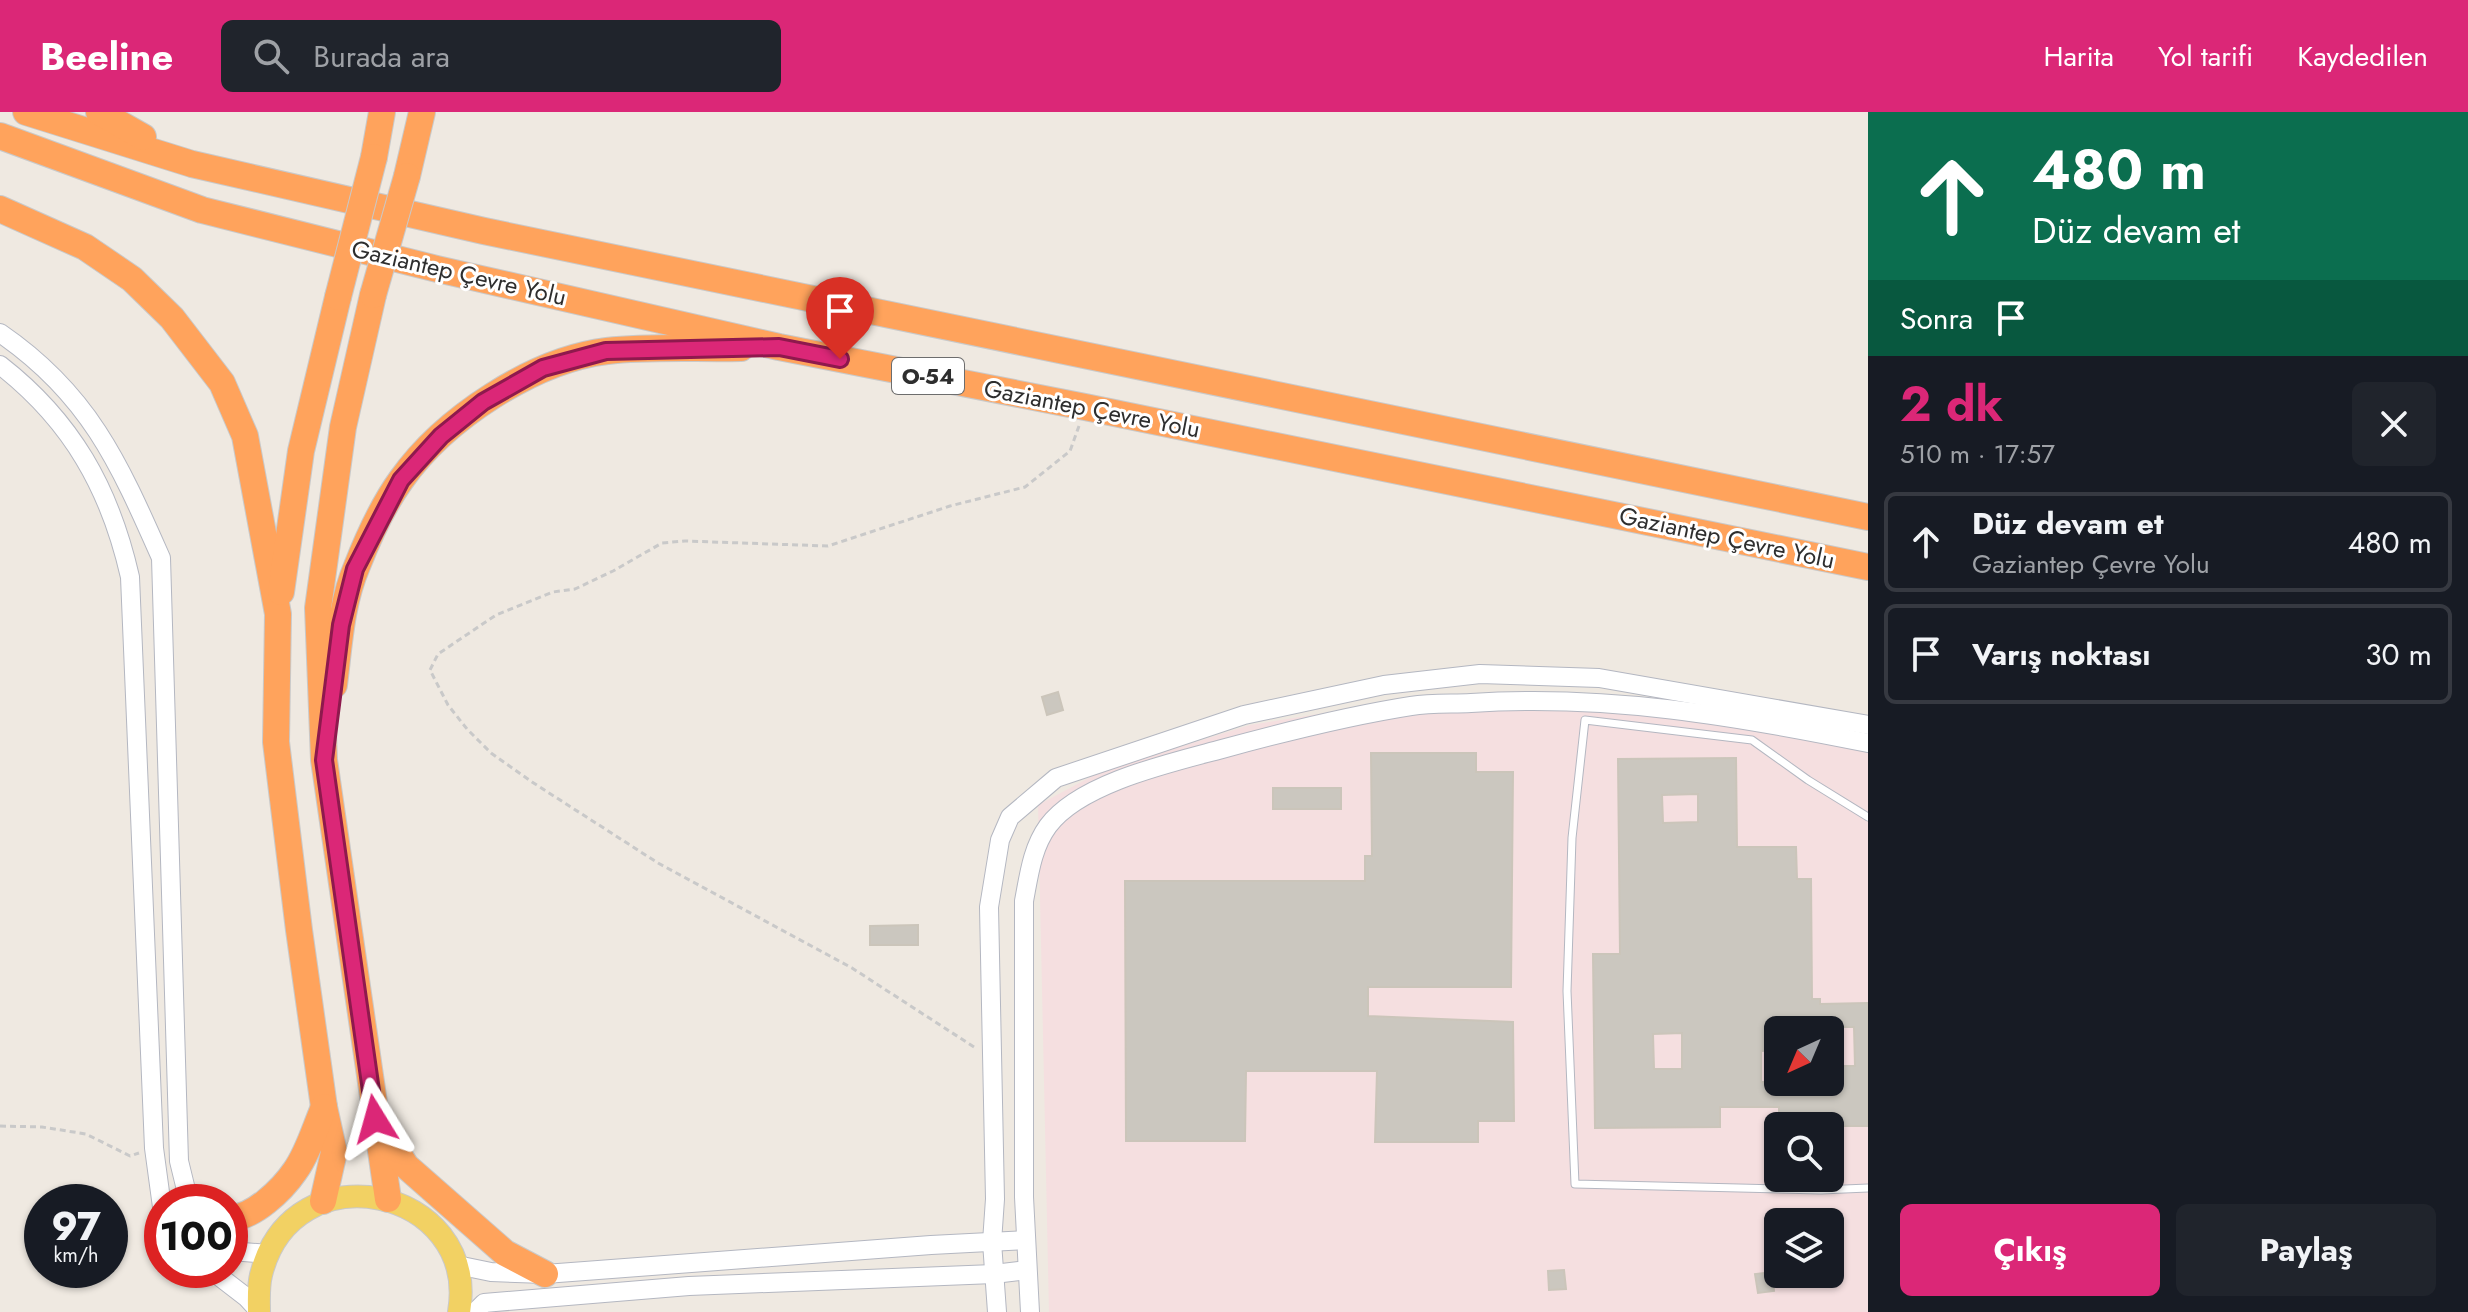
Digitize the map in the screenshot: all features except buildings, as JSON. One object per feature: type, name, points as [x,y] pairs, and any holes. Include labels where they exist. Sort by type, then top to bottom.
[{"type":"highway","name":"Gaziantep Çevre Yolu","points":[[26,112],[192,164],[531,241],[1868,517]]},
{"type":"highway","points":[[99,112],[192,164]]},
{"type":"highway","points":[[323,1201],[334,1152],[324,1107],[276,742],[278,614],[301,451],[374,157],[382,112]]},
{"type":"highway","points":[[388,1199],[324,760],[318,608],[343,427],[373,295],[422,112]]},
{"type":"highway","name":"Gaziantep Çevre Yolu","points":[[0,136],[202,210],[437,269],[779,347],[1868,567]]},
{"type":"highway","points":[[0,209],[85,247],[132,279],[172,318],[222,383],[245,436],[278,614]]},
{"type":"highway","points":[[324,760],[341,625],[355,569],[401,480],[441,436],[483,402],[543,368],[606,351],[779,347]]},
{"type":"highway","points":[[248,1214],[258,1209],[296,1171],[324,1107]]},
{"type":"highway","points":[[375,1119],[406,1166],[505,1253],[545,1274]]},
{"type":"main road","points":[[259,1312],[260,1277],[272,1245],[294,1219],[323,1201],[355,1195],[388,1199],[417,1213],[441,1236],[457,1265],[462,1297],[459,1312]]},
{"type":"street","points":[[0,333],[26,350],[83,409],[124,473],[161,558],[179,1161],[185,1184]]},
{"type":"street","points":[[0,365],[59,419],[80,450],[112,515],[130,577],[154,1148],[159,1184]]},
{"type":"street","points":[[997,1312],[992,1242],[995,1199],[989,907],[1000,840],[1010,817],[1056,778],[1244,715],[1384,685],[1480,674],[1599,678],[1868,725]]},
{"type":"street","points":[[1030,1312],[1026,1240],[1024,901],[1032,857],[1047,827],[1071,802],[1147,769],[1291,730],[1413,706],[1528,699],[1603,701],[1764,722],[1868,743]]},
{"type":"street","points":[[457,1265],[491,1272],[545,1274],[1026,1240]]},
{"type":"street","points":[[248,1252],[269,1254]]},
{"type":"street","points":[[475,1312],[484,1303],[689,1286],[994,1274],[1027,1270]]},
{"type":"street","points":[[234,1288],[259,1312]]},
{"type":"lane","points":[[1868,817],[1752,740],[1585,720],[1572,838],[1567,991],[1575,1184],[1821,1190],[1868,1188]]},
{"type":"path","points":[[992,1060],[852,968],[658,863],[532,782],[491,753],[467,729],[448,705],[430,670],[438,654],[496,615],[553,592],[575,589],[662,543],[685,541],[828,546],[995,492],[1025,487],[1070,451],[1085,407]]},
{"type":"path","points":[[0,1126],[42,1127],[86,1134],[130,1156],[154,1148]]},
{"type":"shaded area","points":[[1593,694],[1868,744],[1868,1312],[1049,1312],[1038,805],[1100,772],[1250,725],[1343,710]]},
{"type":"route","points":[[375,1119],[324,760],[341,625],[355,569],[401,480],[441,436],[483,402],[543,368],[606,351],[779,347],[840,359]]}]
